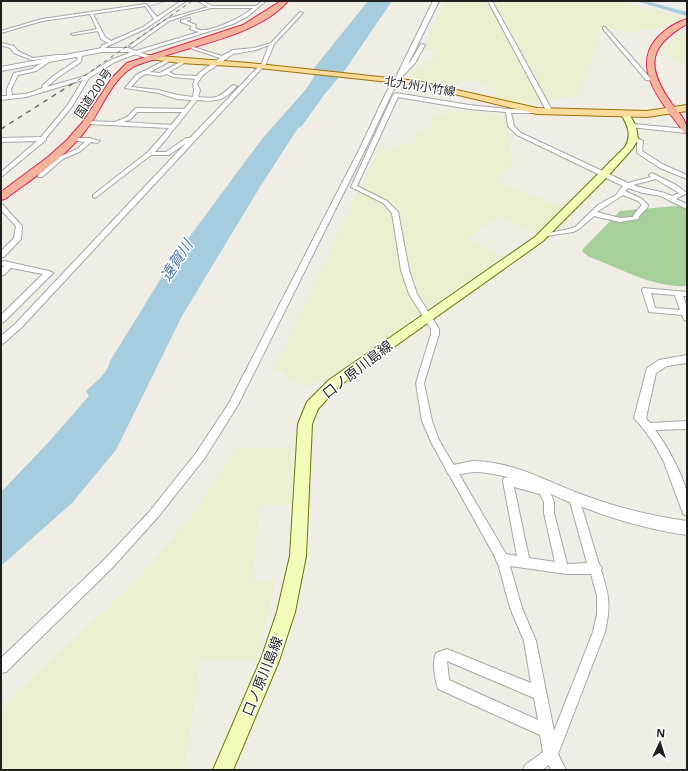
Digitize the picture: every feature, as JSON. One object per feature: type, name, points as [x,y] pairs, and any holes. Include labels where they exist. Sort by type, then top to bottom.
[{"type":"highway","name":"国道200号","points":[[1,197],[74,139],[88,122],[121,72],[150,57],[232,32],[264,18],[285,1]]},
{"type":"highway","points":[[687,22],[663,34],[651,51],[650,69],[653,80],[679,109],[687,130]]},
{"type":"highway","points":[[687,22],[674,30],[660,43],[654,60],[655,70],[666,94],[687,121]]},
{"type":"main road","name":"北九州小竹線","points":[[150,57],[184,61],[220,60],[259,67],[396,80],[441,88],[537,111],[625,114],[679,109]]},
{"type":"main road","points":[[625,114],[633,132]]},
{"type":"main road","name":"口ノ原川島線","points":[[223,770],[268,664],[286,612],[298,556],[304,432],[308,414],[320,396],[334,383],[542,236],[605,174],[629,148],[633,132]]},
{"type":"street","points":[[102,50],[102,47],[140,30],[184,1]]},
{"type":"street","points":[[200,1],[211,7]]},
{"type":"street","points":[[1,98],[46,89],[86,77],[113,61],[135,52],[218,28],[247,15],[264,1]]},
{"type":"street","points":[[1,667],[109,563],[154,514],[200,456],[233,405],[436,1]]},
{"type":"street","points":[[490,1],[550,112]]},
{"type":"street","points":[[1,32],[9,28],[42,20],[146,5],[156,20]]},
{"type":"street","points":[[131,46],[165,22],[191,12],[211,7],[257,8]]},
{"type":"street","points":[[91,13],[105,41],[111,43]]},
{"type":"street","points":[[1,341],[19,325],[71,270],[259,67],[267,58],[267,52],[272,44],[301,13]]},
{"type":"street","points":[[247,15],[264,18]]},
{"type":"street","points":[[87,20],[94,19]]},
{"type":"street","points":[[189,19],[182,21],[195,26],[192,28],[203,32]]},
{"type":"street","points":[[9,28],[17,31],[26,28]]},
{"type":"street","points":[[218,28],[232,32]]},
{"type":"street","points":[[604,28],[648,79],[653,80]]},
{"type":"street","points":[[73,34],[99,30]]},
{"type":"street","points":[[179,40],[220,60]]},
{"type":"street","points":[[95,196],[150,153],[173,127],[195,99],[197,90],[195,84],[201,74],[234,50],[254,49],[266,43],[272,44]]},
{"type":"street","points":[[1,44],[12,47],[16,52],[32,59],[69,56]]},
{"type":"street","points":[[337,200],[354,187],[396,95],[396,80],[409,68],[423,45]]},
{"type":"street","points":[[1,69],[102,50],[125,50],[150,57]]},
{"type":"street","points":[[46,89],[44,87],[50,81],[79,61],[80,54]]},
{"type":"street","points":[[9,97],[9,89],[16,74],[34,70],[50,60]]},
{"type":"street","points":[[168,60],[138,76],[127,88],[195,99],[215,100],[221,98],[259,67]]},
{"type":"street","points":[[145,72],[158,76],[168,72],[184,61]]},
{"type":"street","points":[[168,72],[174,76],[198,78]]},
{"type":"street","points":[[1,175],[44,139],[76,98],[86,77]]},
{"type":"street","points":[[396,95],[508,111],[537,111]]},
{"type":"street","points":[[115,124],[129,118],[136,110],[186,111]]},
{"type":"street","points":[[508,111],[511,126],[519,134],[628,185],[643,191],[663,194],[687,207]]},
{"type":"street","points":[[88,122],[141,127],[173,127]]},
{"type":"street","points":[[633,132],[687,130]]},
{"type":"street","points":[[150,153],[167,154],[200,131]]},
{"type":"street","points":[[633,132],[640,141],[639,152],[663,168],[687,177]]},
{"type":"street","points":[[1,140],[44,139]]},
{"type":"street","points":[[40,176],[61,158],[79,150],[94,140],[74,139]]},
{"type":"street","points":[[663,168],[650,174],[684,193],[670,198]]},
{"type":"street","points":[[542,236],[571,231],[578,228],[593,212],[600,206],[611,201],[628,185],[657,178]]},
{"type":"street","points":[[354,187],[385,202],[395,212],[405,270],[413,294],[435,334],[420,383],[423,402],[435,441],[453,470],[502,559],[516,608],[530,641],[554,764]]},
{"type":"street","points":[[593,212],[614,220],[632,220],[636,218],[637,214],[645,207],[645,205],[640,200],[622,192]]},
{"type":"street","points":[[1,206],[5,213],[19,226],[17,231],[18,237],[1,255],[9,265],[49,273],[1,320]]},
{"type":"street","points":[[1,273],[9,265]]},
{"type":"street","points":[[678,293],[686,315],[652,310],[646,290],[678,293],[687,294]]},
{"type":"street","points":[[687,359],[666,362],[651,370],[644,423],[678,482],[687,511]]},
{"type":"street","points":[[644,423],[687,425]]},
{"type":"street","points":[[453,470],[464,466],[474,465],[544,490],[549,502],[549,513],[562,568]]},
{"type":"street","points":[[508,477],[536,480],[574,498],[648,522],[686,531]]},
{"type":"street","points":[[508,477],[524,563]]},
{"type":"street","points":[[554,764],[599,632],[603,614],[603,596],[596,568],[574,498]]},
{"type":"street","points":[[502,559],[562,568],[596,568]]},
{"type":"street","points":[[541,694],[447,655],[440,657],[443,684],[547,731]]},
{"type":"street","points":[[530,770],[554,764]]},
{"type":"green space","points":[[445,1],[621,1],[684,18],[662,29],[656,28],[628,33],[603,27],[578,96],[511,104],[488,98],[495,92],[492,87],[479,84],[480,81],[460,81],[457,86],[450,85],[448,88],[407,81],[413,68],[422,69],[426,62],[437,63],[431,55],[436,54],[434,51],[423,49]]},
{"type":"green space","points":[[687,28],[687,67],[662,53],[672,39]]},
{"type":"green space","points":[[446,110],[468,113],[469,111],[507,117],[511,129],[508,131],[512,161],[506,172],[496,181],[564,208],[537,235],[500,216],[467,238],[503,257],[419,315],[393,336],[327,381],[317,379],[309,387],[287,378],[282,371],[274,370],[379,148],[389,152],[406,144],[413,143],[415,134],[432,127],[433,114],[445,115]]},
{"type":"green space","points":[[687,205],[687,286],[674,286],[649,281],[589,257],[582,251],[620,211]]},
{"type":"green space","points":[[237,448],[292,448],[291,505],[260,505],[252,581],[276,581],[257,660],[201,660],[184,770],[1,770],[1,707],[136,581],[195,512]]},
{"type":"water","name":"遠賀川","points":[[368,1],[392,1],[345,70],[324,95],[302,126],[298,128],[260,187],[182,316],[116,450],[72,503],[1,566],[1,492],[46,445],[89,396],[86,391],[101,378],[109,366],[110,361],[173,259],[262,139],[307,88],[314,77],[314,68]]},
{"type":"waterway","points":[[135,8],[155,5],[165,1]]},
{"type":"waterway","points":[[639,1],[687,14]]},
{"type":"railway","points":[[71,85],[192,1]]},
{"type":"railway","points":[[1,129],[72,84]]}]
